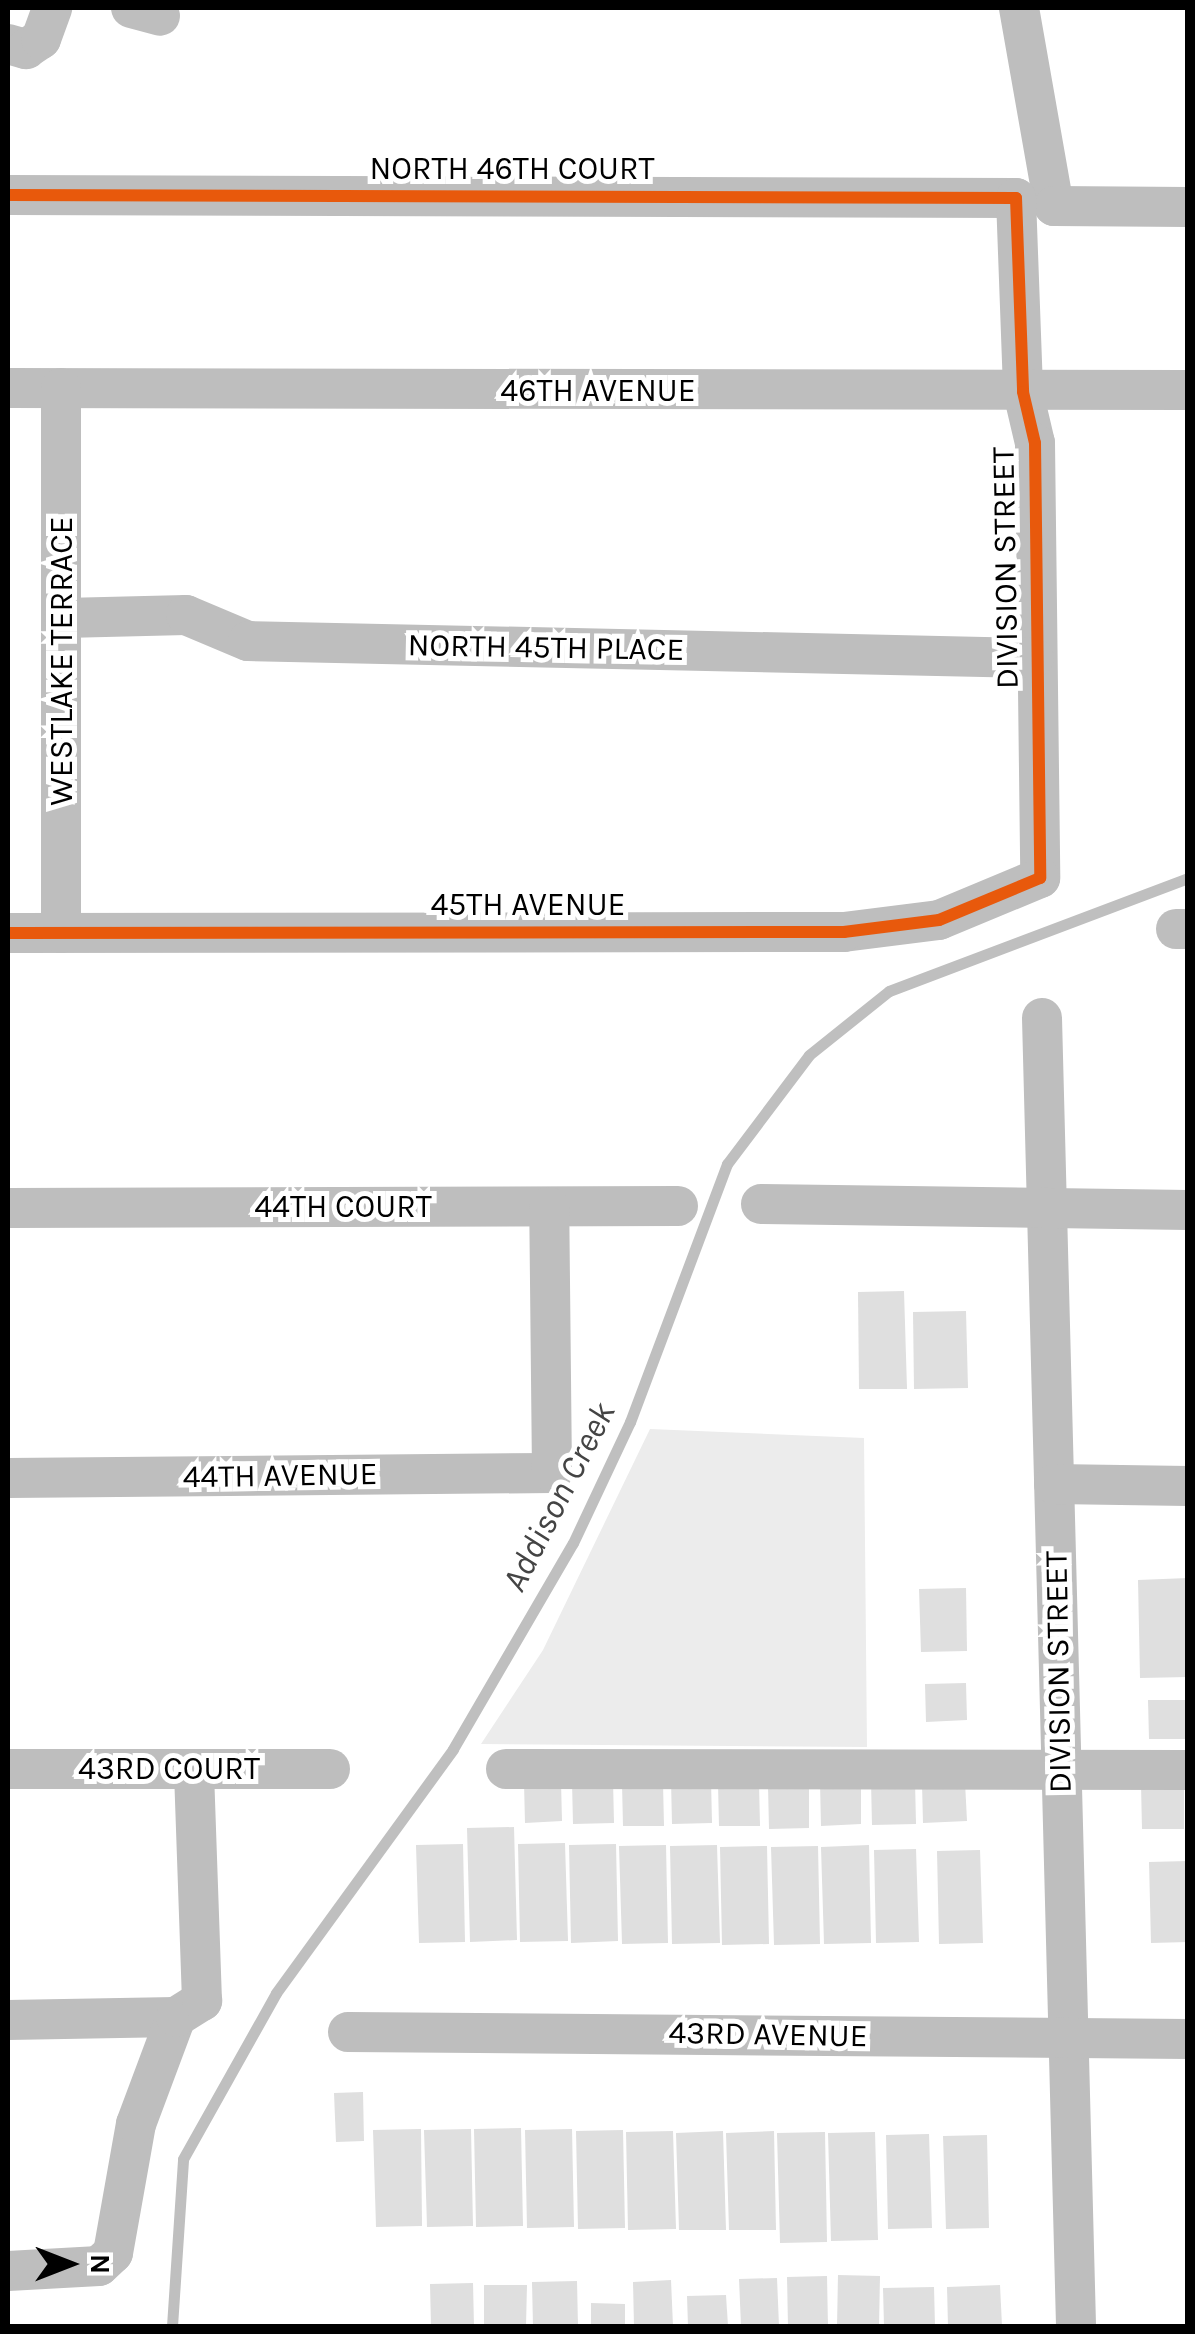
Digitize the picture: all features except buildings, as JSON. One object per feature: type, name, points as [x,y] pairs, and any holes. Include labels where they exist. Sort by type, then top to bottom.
[{"type":"street","points":[[8,44],[26,49],[41,39],[52,8]]},
{"type":"street","name":"DIVISION STREET","points":[[1019,8],[1036,202],[1023,392],[1035,443],[1034,658],[1040,878]]},
{"type":"street","name":"NORTH 46TH COURT","points":[[8,194],[1188,206]]},
{"type":"street","name":"46TH AVENUE","points":[[8,388],[1188,390]]},
{"type":"street","name":"WESTLAKE TERRACE","points":[[61,388],[61,933]]},
{"type":"street","name":"NORTH 45TH PLACE","points":[[64,618],[186,616],[248,641],[1034,658]]},
{"type":"street","name":"45TH AVENUE","points":[[8,933],[844,932],[938,920],[1040,878]]},
{"type":"street","name":"DIVISION STREET","points":[[1042,1018],[1076,2326]]},
{"type":"street","points":[[762,1204],[1188,1210]]},
{"type":"street","name":"44TH COURT","points":[[8,1208],[678,1206]]},
{"type":"street","name":"44TH AVENUE","points":[[8,1478],[552,1473],[549,1207]]},
{"type":"street","points":[[1054,1484],[1188,1486]]},
{"type":"street","name":"43RD COURT","points":[[8,1769],[330,1769]]},
{"type":"street","points":[[506,1769],[1188,1770]]},
{"type":"street","points":[[8,2020],[176,2017],[202,2001],[194,1770]]},
{"type":"street","points":[[8,2271],[99,2266],[113,2253],[136,2124],[176,2017]]},
{"type":"street","name":"43RD AVENUE","points":[[348,2032],[1188,2039]]},
{"type":"shaded area","points":[[650,1429],[864,1438],[867,1747],[481,1744],[543,1650]]},
{"type":"waterway","name":"Addison Creek","points":[[172,2326],[183,2159],[276,1993],[453,1749],[573,1543],[630,1422],[727,1164],[809,1055],[889,991],[1188,878]]},
{"type":"cycle path","points":[[8,195],[1016,198],[1023,392],[1035,443],[1040,878],[939,920],[844,932],[8,933]]}]
